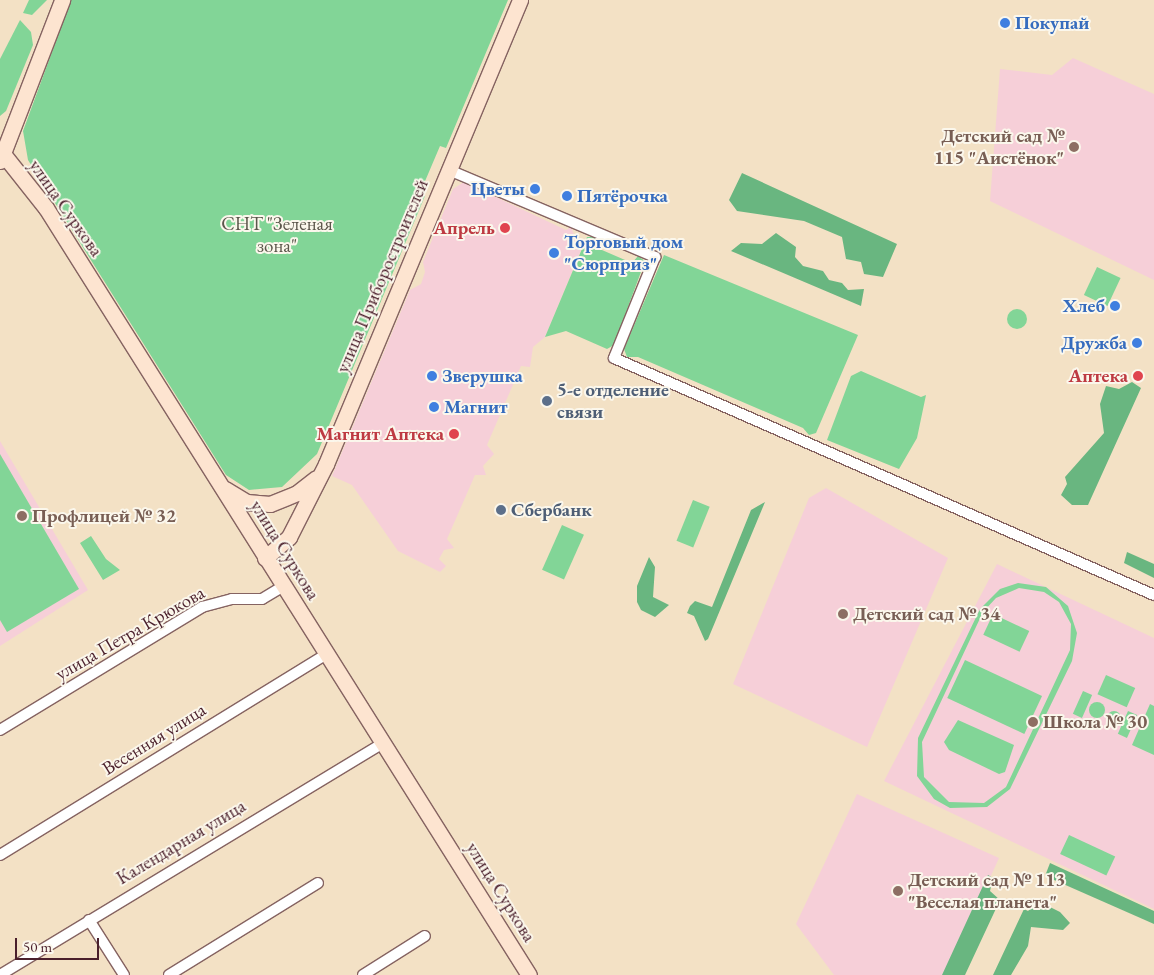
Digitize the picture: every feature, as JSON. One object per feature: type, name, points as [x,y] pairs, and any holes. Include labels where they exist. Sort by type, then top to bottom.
[{"type":"main road","points":[[1,155],[62,0]]},
{"type":"main road","name":"улица Приборостроителей","points":[[265,558],[289,537],[326,464],[520,0]]},
{"type":"main road","name":"улица Суркова","points":[[1,155],[46,208],[529,975]]},
{"type":"main road","points":[[219,483],[236,498],[270,504],[308,486],[326,464]]},
{"type":"street","points":[[449,170],[655,257],[614,358],[1154,595]]},
{"type":"street","name":"улица Петра Крюкова","points":[[0,730],[202,607],[232,599],[262,599],[284,586]]},
{"type":"street","name":"Весенняя улица","points":[[0,855],[327,654]]},
{"type":"street","name":"Календарная улица","points":[[0,975],[383,743]]},
{"type":"street","points":[[169,975],[318,883]]},
{"type":"street","points":[[89,920],[124,975]]},
{"type":"street","points":[[364,975],[426,936]]},
{"type":"shaded area","name":"Детский сад № 115 \"Аистёнок\"","points":[[1073,58],[1154,94],[1154,280],[990,201],[1000,69],[1052,75]]},
{"type":"shaded area","points":[[464,182],[566,230],[571,227],[575,237],[585,241],[545,337],[533,347],[530,367],[521,366],[487,445],[494,454],[483,466],[486,475],[475,475],[447,539],[454,548],[444,550],[439,559],[446,566],[440,572],[398,551],[352,485],[332,476],[410,290],[421,284],[425,272],[423,262],[453,189]]},
{"type":"shaded area","name":"Профлицей № 32","points":[[0,441],[88,590],[0,646]]},
{"type":"shaded area","name":"Детский сад № 34","points":[[826,488],[948,558],[867,747],[733,684],[809,498]]},
{"type":"shaded area","name":"Школа № 30","points":[[997,564],[1154,638],[1154,909],[884,781]]},
{"type":"shaded area","name":"Детский сад № 113 \"Веселая планета\"","points":[[857,794],[999,858],[946,975],[834,975],[796,924]]},
{"type":"green space","points":[[29,0],[47,0],[32,15],[23,13]]},
{"type":"green space","name":"СНТ \"Зеленая зона\"","points":[[71,0],[508,0],[446,148],[440,146],[420,193],[425,196],[317,454],[282,487],[249,490],[226,475],[28,160],[23,131]]},
{"type":"green space","points":[[20,20],[31,32],[33,45],[6,111],[0,116],[0,59]]},
{"type":"green space","points":[[742,173],[897,244],[883,277],[864,274],[861,262],[846,259],[842,237],[804,221],[737,211],[729,200]]},
{"type":"green space","points":[[776,233],[796,247],[795,257],[803,266],[823,271],[829,280],[842,283],[848,290],[864,289],[861,306],[731,251],[741,243],[762,244]]},
{"type":"green space","points":[[587,237],[596,237],[595,247],[632,263],[638,256],[645,261],[614,345],[607,349],[566,331],[545,337]]},
{"type":"green space","points":[[664,255],[858,335],[816,433],[809,435],[803,428],[638,357],[627,357],[624,349]]},
{"type":"green space","points":[[1097,267],[1121,278],[1107,306],[1084,295]]},
{"type":"green space","points":[[1017,309],[1024,312],[1027,319],[1024,326],[1017,329],[1010,326],[1007,319],[1010,312]]},
{"type":"green space","points":[[861,371],[921,397],[926,395],[917,438],[899,469],[827,440],[851,376]]},
{"type":"green space","points":[[1132,382],[1141,388],[1088,505],[1072,505],[1061,495],[1067,484],[1065,477],[1104,433],[1100,404],[1106,386],[1119,389]]},
{"type":"green space","name":"Профлицей № 32","points":[[0,454],[79,589],[7,632],[0,620]]},
{"type":"green space","points":[[693,500],[710,507],[693,548],[677,541]]},
{"type":"green space","points":[[765,502],[708,639],[705,641],[694,616],[687,613],[690,606],[695,601],[712,607],[751,510]]},
{"type":"green space","points":[[562,525],[584,535],[564,580],[542,570]]},
{"type":"green space","points":[[91,536],[106,559],[120,570],[103,580],[80,543]]},
{"type":"green space","points":[[1127,552],[1154,564],[1154,578],[1124,563]]},
{"type":"green space","points":[[649,557],[655,567],[653,597],[669,605],[655,617],[641,610],[637,602],[637,586]]},
{"type":"green space","points":[[1018,583],[1046,587],[1068,606],[1077,633],[1072,661],[1010,789],[987,807],[950,808],[934,799],[917,776],[918,738],[980,609],[1000,589]],"holes":[[[1019,588],[1044,592],[1059,602],[1071,624],[1070,650],[1006,787],[984,803],[949,802],[924,777],[922,742],[983,612],[996,598]]]},
{"type":"green space","points":[[993,614],[1029,631],[1020,652],[983,635]]},
{"type":"green space","points":[[965,660],[1042,696],[1024,734],[947,698]]},
{"type":"green space","points":[[1106,675],[1135,688],[1127,707],[1097,694]]},
{"type":"green space","points":[[1083,691],[1092,695],[1082,718],[1073,714]]},
{"type":"green space","points":[[1097,702],[1105,710],[1097,718],[1089,710]]},
{"type":"green space","points":[[1150,704],[1154,706],[1154,755],[1132,745]]},
{"type":"green space","points":[[1111,711],[1117,711],[1121,718],[1117,725],[1111,725],[1107,721],[1107,715]]},
{"type":"green space","points":[[1128,711],[1137,715],[1127,738],[1118,734]]},
{"type":"green space","points":[[958,720],[1014,745],[1005,772],[999,774],[949,750],[944,742]]},
{"type":"green space","points":[[1069,835],[1115,857],[1106,876],[1060,854]]},
{"type":"green space","points":[[1050,863],[1154,911],[1154,924],[1045,876]]},
{"type":"green space","points":[[988,875],[993,878],[990,891],[1000,900],[965,975],[942,975]]},
{"type":"green space","points":[[1038,901],[1060,912],[1070,923],[1063,930],[1031,927],[1028,946],[1011,975],[993,975],[1024,909],[1028,911]]},
{"type":"place","name":"Покупай","points":[[1005,23]]},
{"type":"place","name":"Детский сад № 115 \"Аистёнок\"","points":[[1074,147]]},
{"type":"place","name":"Цветы","points":[[535,189]]},
{"type":"place","name":"Пятёрочка","points":[[567,196]]},
{"type":"place","name":"Апрель","points":[[505,228]]},
{"type":"place","name":"Торговый дом \"Сюрприз\"","points":[[554,253]]},
{"type":"place","name":"Хлеб","points":[[1115,306]]},
{"type":"place","name":"Дружба","points":[[1137,343]]},
{"type":"place","name":"Зверушка","points":[[432,376]]},
{"type":"place","name":"Аптека","points":[[1138,376]]},
{"type":"place","name":"5-е отделение связи","points":[[547,401]]},
{"type":"place","name":"Магнит","points":[[434,407]]},
{"type":"place","name":"Магнит Аптека","points":[[454,434]]},
{"type":"place","name":"Сбербанк","points":[[501,510]]},
{"type":"place","name":"Профлицей № 32","points":[[22,516]]},
{"type":"place","name":"Детский сад № 34","points":[[843,614]]},
{"type":"place","name":"Школа № 30","points":[[1033,722]]},
{"type":"place","name":"Детский сад № 113 \"Веселая планета\"","points":[[898,891]]}]
